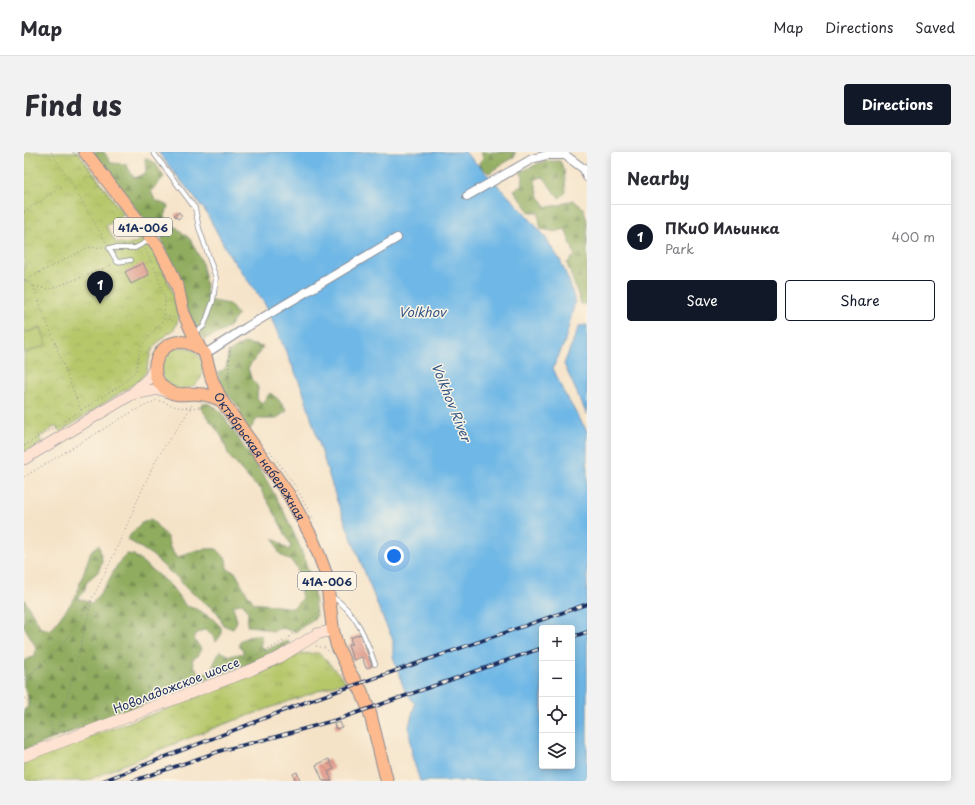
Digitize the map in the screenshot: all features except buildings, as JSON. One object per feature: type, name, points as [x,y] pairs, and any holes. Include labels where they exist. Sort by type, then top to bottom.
[{"type":"main road","name":"Октябрьская набережная","points":[[81,158],[148,242],[159,248],[178,289],[181,318],[194,335],[212,380],[224,403],[289,495],[301,517],[319,555],[326,574],[333,630],[342,659],[361,690],[370,713],[387,781]]},
{"type":"main road","points":[[177,342],[185,326],[181,318]]},
{"type":"main road","points":[[24,459],[132,394],[150,377],[155,367],[157,358],[168,345],[177,342],[185,342],[193,344],[202,352]]},
{"type":"main road","points":[[155,367],[156,376],[161,384],[168,391],[177,394]]},
{"type":"main road","points":[[193,393],[200,388],[206,378],[208,368]]},
{"type":"main road","points":[[132,394],[159,389],[177,394],[205,394],[224,403]]},
{"type":"main road","name":"Новоладожское шоссе","points":[[24,756],[251,670],[280,657],[317,634],[333,630]]},
{"type":"street","points":[[467,196],[503,174],[532,159],[547,155],[564,155],[584,169],[587,177]]},
{"type":"street","points":[[202,352],[231,338],[397,238]]},
{"type":"lane","points":[[153,152],[195,208],[199,228],[216,278],[213,302],[204,326],[194,335]]},
{"type":"lane","points":[[131,260],[117,262],[109,248],[136,248],[148,242]]},
{"type":"lane","points":[[329,595],[344,606],[361,630],[375,664]]},
{"type":"path","points":[[51,152],[70,181],[109,248]]},
{"type":"path","points":[[24,446],[121,385],[136,371],[142,345],[164,319],[165,299],[148,252],[148,242],[81,158],[73,152]]},
{"type":"path","points":[[24,212],[70,181]]},
{"type":"path","points":[[109,248],[100,246],[87,248],[24,280],[33,286],[49,289],[88,275],[117,262]]},
{"type":"path","points":[[33,286],[85,422]]},
{"type":"path","points":[[164,315],[181,318]]},
{"type":"path","points":[[164,319],[181,318]]},
{"type":"path","points":[[24,477],[130,413],[157,400],[177,407],[190,408],[224,403],[228,384],[231,338]]},
{"type":"path","points":[[24,680],[41,666],[68,636],[92,598],[155,462],[190,408],[193,393]]},
{"type":"path","points":[[55,734],[67,698],[92,598]]},
{"type":"path","points":[[55,734],[264,652],[287,639],[323,608]]},
{"type":"path","points":[[302,643],[305,648],[317,646],[325,648],[332,657]]},
{"type":"path","points":[[24,698],[35,708],[48,716],[55,734]]},
{"type":"green space","points":[[24,152],[78,152],[124,214],[106,226],[116,243],[133,244],[143,238],[153,251],[163,269],[172,291],[179,317],[175,328],[158,342],[151,352],[146,372],[140,380],[60,432],[56,426],[39,437],[42,443],[24,454]]},
{"type":"green space","points":[[93,152],[104,152],[111,163],[126,164],[134,178],[146,173],[145,158],[155,163],[164,177],[151,191],[155,200],[168,206],[164,220],[176,227],[190,239],[202,262],[208,300],[229,304],[238,315],[227,329],[203,340],[189,314],[161,238],[168,231],[165,225],[151,229]]},
{"type":"green space","points":[[481,152],[515,152],[515,156],[489,173],[479,166],[479,163],[483,158]]},
{"type":"green space","points":[[544,161],[560,161],[564,170],[566,192],[560,198],[555,194],[543,177],[537,178],[535,182],[539,197],[547,207],[560,205],[573,200],[583,208],[587,221],[587,304],[581,304],[567,263],[575,255],[565,229],[556,232],[541,229],[538,212],[529,212],[514,190],[522,184],[523,177],[520,172]]},
{"type":"green space","points":[[41,328],[47,345],[24,353],[24,333]]},
{"type":"green space","points":[[244,343],[263,347],[248,368],[251,378],[258,387],[257,398],[262,403],[270,393],[278,399],[287,411],[275,419],[257,419],[249,431],[241,417],[240,408],[221,388],[218,373],[226,368],[228,353]]},
{"type":"green space","points":[[178,347],[186,347],[194,350],[200,356],[203,368],[200,380],[194,386],[186,389],[178,389],[170,386],[164,380],[161,372],[161,364],[164,356],[170,350]]},
{"type":"green space","points":[[203,403],[210,404],[220,411],[267,481],[283,510],[300,547],[313,584],[316,617],[295,632],[282,628],[272,631],[247,626],[248,612],[243,603],[233,606],[237,621],[233,629],[223,625],[218,613],[186,588],[177,577],[152,555],[127,539],[140,524],[151,519],[167,537],[170,548],[177,558],[196,550],[217,549],[226,559],[227,569],[235,572],[254,603],[293,608],[302,599],[297,568],[292,562],[279,553],[274,538],[289,550],[291,545],[261,490],[229,456],[222,437],[200,407]]},
{"type":"green space","points":[[99,545],[102,561],[98,572],[87,581],[84,591],[77,599],[86,600],[92,604],[106,585],[119,562],[127,554],[134,555],[171,586],[186,606],[196,609],[213,619],[221,627],[221,635],[216,642],[212,635],[205,629],[196,634],[194,639],[201,649],[197,656],[192,660],[194,666],[200,674],[210,672],[220,651],[230,656],[244,653],[239,645],[241,640],[253,635],[260,635],[262,641],[260,646],[265,650],[287,641],[290,643],[269,656],[24,750],[24,710],[28,707],[28,697],[24,688],[24,661],[35,656],[36,647],[24,626],[24,599],[41,628],[51,630],[75,598],[91,551]]},
{"type":"green space","points":[[318,653],[346,681],[219,726],[86,781],[24,781],[24,760],[161,711],[300,654]]},
{"type":"water","name":"Volkhov","points":[[158,152],[465,152],[519,207],[543,234],[560,260],[569,281],[575,302],[564,344],[553,368],[563,391],[587,431],[587,781],[420,781],[412,756],[409,726],[415,704],[404,689],[393,656],[393,640],[381,614],[337,501],[302,388],[265,304],[230,256],[206,212]]},
{"type":"water","points":[[587,325],[587,415],[564,364],[579,326]]},
{"type":"railway","points":[[103,781],[306,702],[587,604]]},
{"type":"railway","points":[[575,636],[587,632]]},
{"type":"railway","points":[[133,781],[223,750],[339,719],[539,649]]},
{"type":"place","name":"ПКиО Ильинка","points":[[100,304]]},
{"type":"water label","name":"Volkhov River","points":[[452,402]]}]
